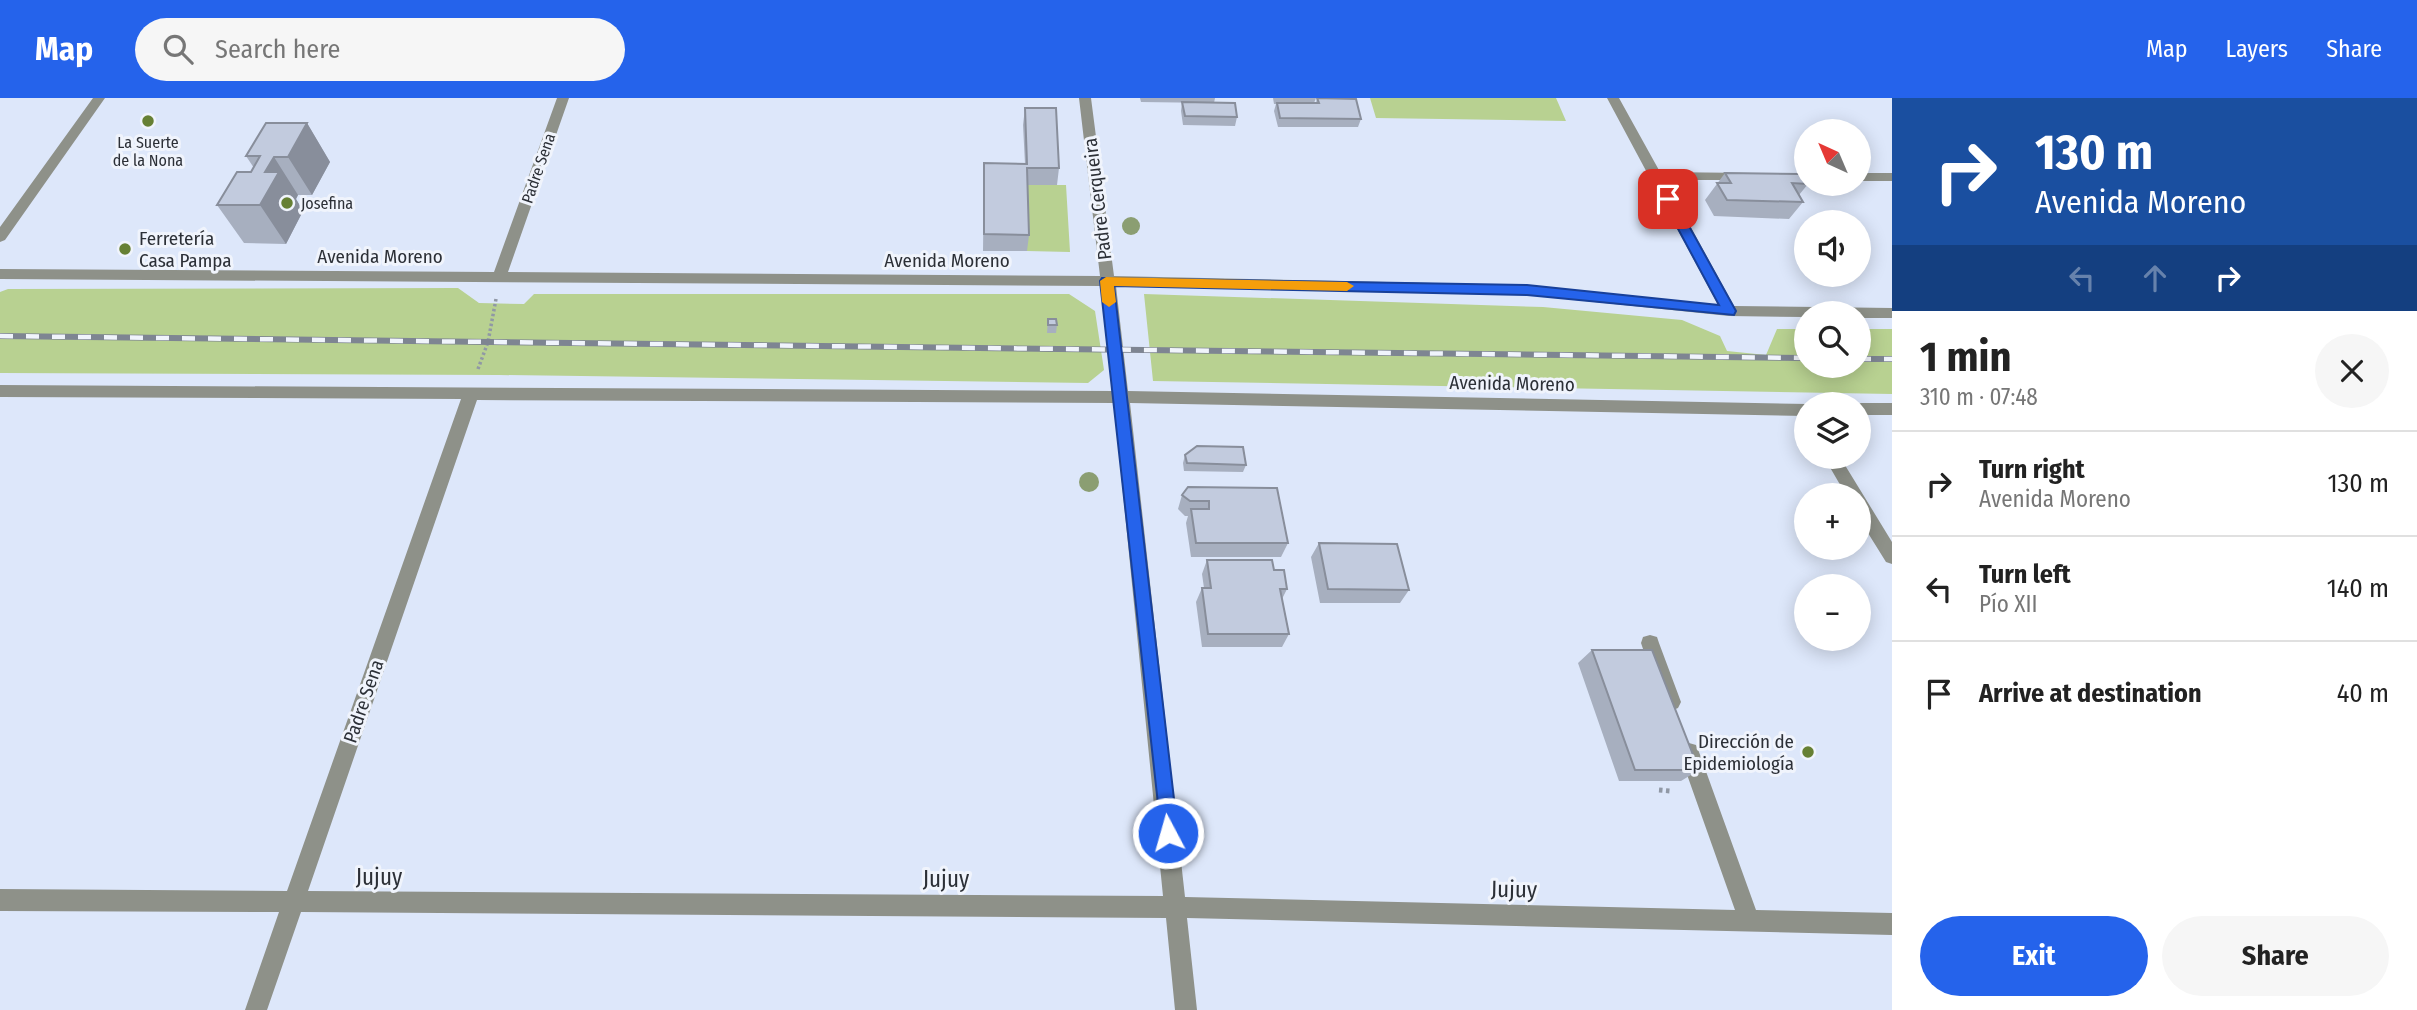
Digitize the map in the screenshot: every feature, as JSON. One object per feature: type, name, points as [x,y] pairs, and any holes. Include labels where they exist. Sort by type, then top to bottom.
[{"type":"street","points":[[0,237],[99,98]]},
{"type":"street","name":"Padre Sena","points":[[499,278],[563,98]]},
{"type":"street","name":"Padre Cerqueira","points":[[1085,98],[1186,1010]]},
{"type":"street","points":[[1613,98],[1729,311]]},
{"type":"street","points":[[1655,176],[1765,176]]},
{"type":"street","points":[[1871,177],[1892,177]]},
{"type":"street","name":"Avenida Moreno","points":[[0,274],[1106,281],[1527,290],[1729,311],[1892,313]]},
{"type":"street","name":"Avenida Moreno","points":[[0,391],[1120,397],[1794,411]]},
{"type":"street","name":"Padre Sena","points":[[256,1010],[471,393]]},
{"type":"street","points":[[1871,409],[1892,409]]},
{"type":"street","points":[[1871,522],[1892,557]]},
{"type":"street","points":[[1650,643],[1749,920]]},
{"type":"street","name":"Jujuy","points":[[0,900],[1176,907],[1892,924]]},
{"type":"path","points":[[471,393],[488,342],[499,278]]},
{"type":"path","points":[[1659,790],[1670,791]]},
{"type":"green space","points":[[1370,98],[1556,98],[1566,121],[1376,118]]},
{"type":"green space","points":[[1025,185],[1066,185],[1070,252],[1027,251]]},
{"type":"green space","points":[[458,288],[479,303],[524,304],[534,294],[1069,294],[1095,311],[1104,370],[1088,383],[499,375],[0,373],[0,292],[8,289]]},
{"type":"green space","points":[[1144,294],[1543,307],[1682,320],[1720,336],[1727,351],[1766,355],[1777,329],[1794,329],[1794,378],[1871,378],[1871,329],[1892,329],[1892,394],[1153,381]]},
{"type":"building","points":[[1317,98],[1356,99],[1361,119],[1280,118],[1277,103],[1319,103]]},
{"type":"building","points":[[1182,102],[1235,103],[1237,117],[1185,116]]},
{"type":"building","points":[[1025,108],[1056,108],[1059,168],[1027,168],[1029,235],[984,234],[984,163],[1027,164]]},
{"type":"building","points":[[266,123],[307,123],[288,157],[274,157],[265,172],[279,172],[260,205],[217,205],[237,172],[251,172],[260,156],[246,156]]},
{"type":"building","points":[[1725,173],[1794,174],[1794,196],[1800,196],[1803,202],[1727,200],[1717,183],[1731,183]]},
{"type":"building","points":[[1048,319],[1056,319],[1057,325],[1048,325]]},
{"type":"building","points":[[1197,446],[1243,447],[1246,465],[1187,463],[1185,455]]},
{"type":"building","points":[[1188,487],[1277,488],[1288,543],[1196,543],[1191,509],[1209,509],[1209,501],[1190,501],[1182,495]]},
{"type":"building","points":[[1319,543],[1397,544],[1409,590],[1328,589]]},
{"type":"building","points":[[1207,560],[1272,560],[1274,570],[1284,570],[1287,589],[1280,589],[1289,634],[1208,634],[1202,588],[1211,588]]},
{"type":"building","points":[[1592,650],[1652,650],[1699,770],[1635,770]]},
{"type":"railway","points":[[0,336],[1794,358]]},
{"type":"railway","points":[[1871,359],[1892,359]]},
{"type":"slow traffic","points":[[1109,302],[1106,281],[1347,286]]},
{"type":"place","name":"La Suerte de la Nona","points":[[148,121]]},
{"type":"place","name":"Josefina","points":[[287,203]]},
{"type":"place","name":"Ferretería Casa Pampa","points":[[125,249]]},
{"type":"place","name":"Dirección de Epidemiología","points":[[1808,752]]},
{"type":"route","points":[[1168,833],[1106,281],[1527,290],[1729,311],[1668,199]]}]
